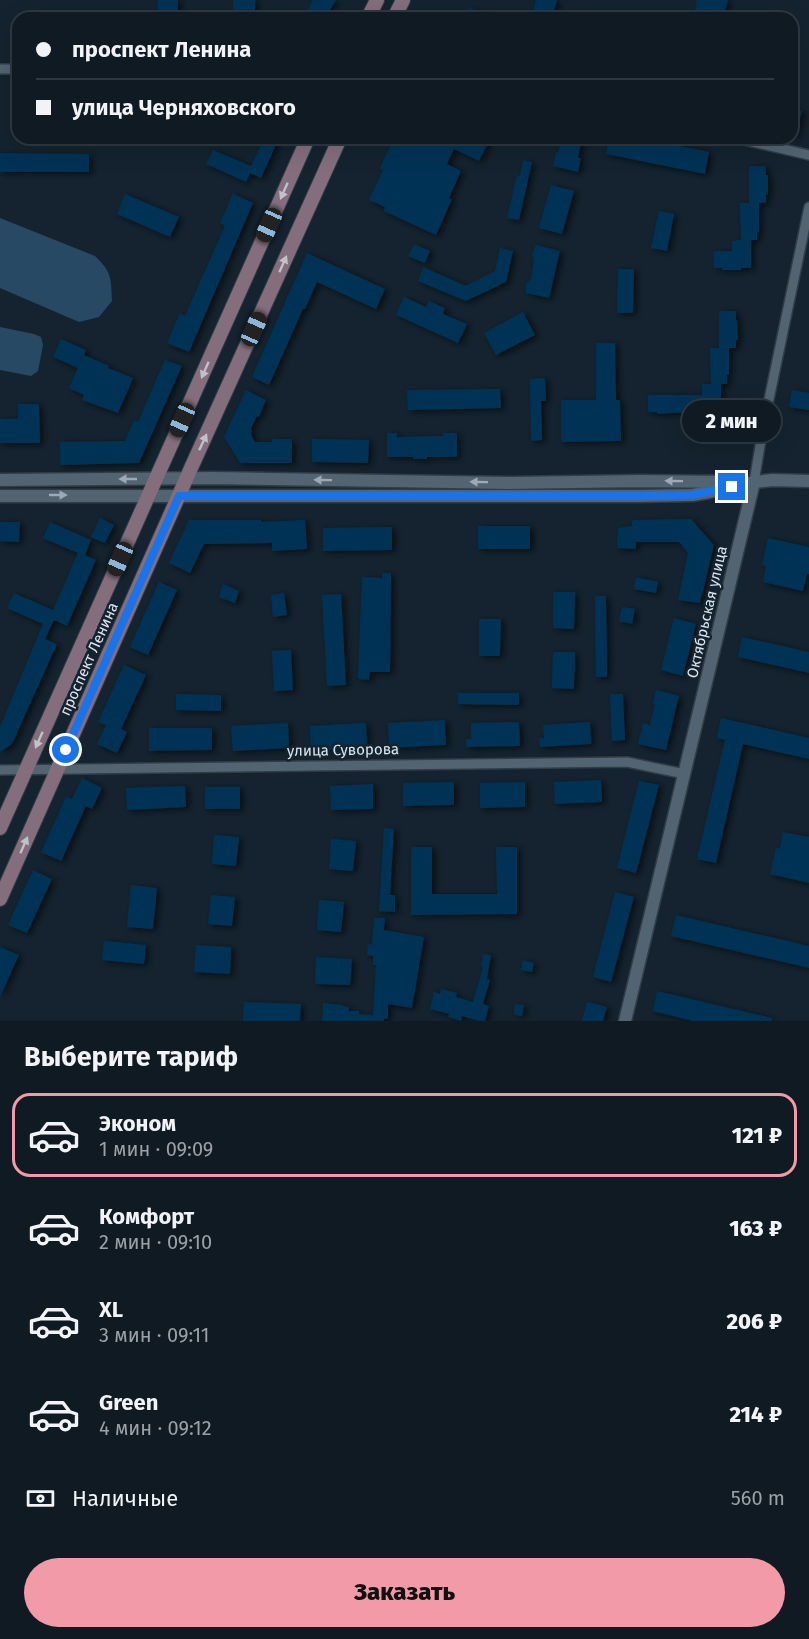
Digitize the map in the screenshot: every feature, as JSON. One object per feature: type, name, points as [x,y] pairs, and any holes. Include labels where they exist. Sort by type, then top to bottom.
[{"type":"main road","name":"проспект Ленина","points":[[0,828],[305,144]]},
{"type":"main road","name":"проспект Ленина","points":[[0,898],[337,144]]},
{"type":"street","points":[[761,144],[809,155]]},
{"type":"street","name":"Октябрьская улица","points":[[625,1021],[754,482],[809,207]]},
{"type":"street","points":[[0,480],[186,478],[510,483],[809,481]]},
{"type":"street","points":[[0,495],[639,496],[692,495],[754,482]]},
{"type":"street","name":"улица Суворова","points":[[0,770],[627,762],[685,774]]},
{"type":"shaded area","points":[[0,218],[95,256],[101,262],[110,276],[112,301],[99,317],[79,322],[0,288]]},
{"type":"shaded area","points":[[0,327],[41,337],[43,345],[38,371],[31,376],[0,370]]},
{"type":"building","points":[[158,0],[178,0],[178,12],[157,12]]},
{"type":"building","points":[[233,0],[255,0],[255,12],[233,12]]},
{"type":"building","points":[[313,0],[336,0],[329,12],[306,12]]},
{"type":"building","points":[[536,0],[557,0],[554,12],[533,12]]},
{"type":"building","points":[[697,0],[728,0],[725,12],[694,12]]},
{"type":"building","points":[[468,8],[485,12],[467,12]]},
{"type":"building","points":[[798,110],[802,111],[798,127]]},
{"type":"building","points":[[261,144],[276,144],[261,178],[250,173],[246,182],[206,164],[213,150],[251,166]]},
{"type":"building","points":[[391,144],[488,144],[479,161],[454,149],[447,164],[461,171],[449,198],[452,199],[436,235],[384,211],[385,207],[369,200],[383,170],[380,168]]},
{"type":"building","points":[[560,144],[581,144],[578,172],[553,166],[556,152],[558,153]]},
{"type":"building","points":[[608,144],[669,144],[709,152],[705,174],[606,154]]},
{"type":"building","points":[[0,153],[89,154],[89,172],[0,172]]},
{"type":"building","points":[[523,160],[532,162],[519,220],[507,218],[517,175],[520,176]]},
{"type":"building","points":[[749,166],[766,166],[766,175],[768,175],[766,203],[759,203],[757,240],[751,240],[751,268],[722,270],[722,268],[714,268],[714,251],[732,251],[732,241],[741,240],[740,203],[749,203]]},
{"type":"building","points":[[551,185],[574,191],[562,234],[539,228]]},
{"type":"building","points":[[125,194],[179,217],[170,237],[117,214]]},
{"type":"building","points":[[233,194],[253,203],[189,352],[167,343],[180,313],[185,316],[225,226],[220,223]]},
{"type":"building","points":[[659,211],[674,214],[667,251],[651,248]]},
{"type":"building","points":[[414,244],[430,251],[425,263],[408,256]]},
{"type":"building","points":[[536,245],[560,251],[549,298],[526,293],[526,284],[531,279],[534,261],[532,254]]},
{"type":"building","points":[[500,248],[513,251],[506,282],[466,301],[418,281],[423,267],[466,286],[495,271]]},
{"type":"building","points":[[307,253],[385,289],[376,309],[317,282],[269,385],[252,377]]},
{"type":"building","points":[[618,269],[634,269],[633,313],[617,313]]},
{"type":"building","points":[[404,297],[426,307],[429,301],[445,308],[443,314],[467,324],[458,343],[396,315]]},
{"type":"building","points":[[719,311],[736,311],[738,340],[736,340],[736,348],[729,348],[727,384],[721,384],[721,412],[657,414],[657,412],[648,412],[648,395],[702,395],[702,384],[711,384],[710,348],[719,348]]},
{"type":"building","points":[[523,312],[535,335],[496,355],[484,333]]},
{"type":"building","points":[[61,339],[86,350],[84,355],[109,366],[108,368],[133,378],[118,413],[82,400],[84,395],[69,388],[78,368],[53,357]]},
{"type":"building","points":[[596,343],[615,343],[616,400],[620,400],[621,441],[561,442],[561,400],[596,400]]},
{"type":"building","points":[[165,360],[182,366],[139,463],[60,465],[60,442],[125,441],[134,420],[138,422]]},
{"type":"building","points":[[545,378],[546,401],[541,401],[542,440],[531,441],[530,379]]},
{"type":"building","points":[[500,389],[501,408],[408,410],[407,390]]},
{"type":"building","points":[[246,390],[266,400],[259,417],[257,416],[251,428],[255,442],[292,439],[292,463],[240,463],[224,437]]},
{"type":"building","points":[[792,390],[809,393],[809,410],[789,407]]},
{"type":"building","points":[[18,404],[39,404],[40,443],[0,443],[0,419],[18,419]]},
{"type":"building","points":[[387,433],[397,433],[397,437],[443,436],[443,433],[457,433],[457,457],[413,459],[413,457],[387,457]]},
{"type":"building","points":[[312,439],[369,440],[368,463],[312,462]]},
{"type":"building","points":[[100,518],[114,525],[105,543],[91,537]]},
{"type":"building","points":[[691,519],[714,545],[700,603],[678,600],[688,553],[679,542],[636,542],[636,549],[617,548],[618,528],[632,526],[632,520]]},
{"type":"building","points":[[189,520],[261,520],[261,522],[305,520],[307,549],[272,551],[272,543],[204,544],[190,573],[169,563]]},
{"type":"building","points":[[0,522],[20,522],[19,542],[0,541]]},
{"type":"building","points":[[50,522],[91,540],[85,555],[96,560],[67,626],[54,620],[45,639],[57,644],[12,744],[0,752],[0,727],[43,624],[7,608],[14,593],[53,610],[78,553],[43,538]]},
{"type":"building","points":[[478,526],[530,526],[530,549],[478,549]]},
{"type":"building","points":[[392,527],[392,550],[323,551],[323,528]]},
{"type":"building","points":[[768,538],[809,547],[809,574],[807,574],[803,591],[763,582],[766,566],[762,565]]},
{"type":"building","points":[[382,573],[391,573],[390,672],[370,672],[369,680],[358,679],[362,577],[382,578]]},
{"type":"building","points":[[636,577],[658,582],[656,593],[634,589]]},
{"type":"building","points":[[159,582],[177,590],[148,655],[130,647]]},
{"type":"building","points":[[223,584],[239,591],[235,603],[219,597]]},
{"type":"building","points":[[553,592],[575,592],[574,629],[553,628]]},
{"type":"building","points":[[284,593],[287,615],[273,617],[271,595]]},
{"type":"building","points":[[341,594],[346,685],[327,686],[322,595]]},
{"type":"building","points":[[595,596],[606,596],[607,677],[596,677]]},
{"type":"building","points":[[622,607],[635,609],[632,624],[619,621]]},
{"type":"building","points":[[674,618],[696,624],[683,676],[661,670]]},
{"type":"building","points":[[479,619],[501,619],[500,656],[479,656]]},
{"type":"building","points":[[742,637],[809,652],[809,673],[738,657]]},
{"type":"building","points":[[291,650],[293,690],[274,691],[272,651]]},
{"type":"building","points":[[553,652],[575,652],[574,689],[552,688]]},
{"type":"building","points":[[124,665],[146,675],[121,729],[127,732],[117,753],[97,744],[106,725],[98,722]]},
{"type":"building","points":[[656,690],[679,696],[666,750],[638,744],[643,723],[650,725]]},
{"type":"building","points":[[458,693],[519,693],[519,705],[458,704]]},
{"type":"building","points":[[176,694],[221,695],[221,711],[176,710]]},
{"type":"building","points":[[610,694],[623,694],[625,740],[612,741]]},
{"type":"building","points":[[721,718],[809,738],[809,759],[743,744],[716,863],[697,859],[725,740],[717,738]]},
{"type":"building","points":[[445,720],[446,745],[389,748],[388,723]]},
{"type":"building","points":[[519,722],[520,746],[466,747],[466,739],[471,739],[471,723]]},
{"type":"building","points":[[590,722],[591,744],[540,747],[539,738],[544,738],[543,725]]},
{"type":"building","points":[[288,723],[289,748],[233,751],[231,726]]},
{"type":"building","points":[[366,723],[367,748],[311,751],[310,726]]},
{"type":"building","points":[[149,728],[212,728],[212,750],[149,751]]},
{"type":"building","points":[[82,778],[102,788],[92,809],[86,806],[61,861],[41,852],[66,797],[72,799]]},
{"type":"building","points":[[601,780],[602,802],[555,804],[554,782]]},
{"type":"building","points":[[639,781],[659,785],[636,873],[617,868]]},
{"type":"building","points":[[454,782],[454,805],[403,806],[403,783]]},
{"type":"building","points":[[525,782],[525,807],[480,808],[480,783]]},
{"type":"building","points":[[373,784],[373,809],[331,810],[330,786]]},
{"type":"building","points":[[185,786],[186,807],[127,810],[126,788]]},
{"type":"building","points":[[205,787],[240,787],[240,809],[205,809]]},
{"type":"building","points":[[384,828],[394,829],[390,895],[395,895],[395,912],[379,911]]},
{"type":"building","points":[[783,832],[809,837],[809,883],[770,874],[776,848],[780,849]]},
{"type":"building","points":[[214,835],[239,837],[236,866],[212,864]]},
{"type":"building","points":[[331,839],[356,841],[353,871],[329,869]]},
{"type":"building","points":[[411,847],[432,847],[432,894],[497,894],[496,847],[517,847],[517,914],[411,915]]},
{"type":"building","points":[[33,870],[52,879],[27,933],[8,925]]},
{"type":"building","points":[[131,885],[157,888],[153,929],[127,927]]},
{"type":"building","points":[[615,892],[634,897],[611,982],[593,977]]},
{"type":"building","points":[[211,895],[235,897],[232,926],[208,924]]},
{"type":"building","points":[[319,900],[344,902],[341,932],[317,930]]},
{"type":"building","points":[[676,915],[809,946],[809,968],[671,936]]},
{"type":"building","points":[[374,918],[385,918],[384,930],[424,937],[412,1008],[388,1004],[388,1019],[384,1021],[322,1021],[323,1003],[343,1005],[349,1007],[349,1011],[373,1015],[376,965],[373,965],[373,956],[367,955],[368,944],[372,945]]},
{"type":"building","points":[[104,941],[146,945],[144,964],[102,960]]},
{"type":"building","points":[[196,945],[231,947],[230,974],[194,972]]},
{"type":"building","points":[[0,947],[19,955],[0,997]]},
{"type":"building","points":[[483,954],[491,955],[487,979],[490,980],[483,1004],[489,1006],[485,1021],[462,1016],[461,1021],[448,1017],[449,1014],[430,1009],[434,992],[440,994],[441,989],[457,993],[456,997],[473,1002],[483,967],[481,967]]},
{"type":"building","points":[[316,957],[352,959],[350,985],[315,984]]},
{"type":"building","points":[[523,960],[534,963],[532,972],[521,970]]},
{"type":"building","points":[[657,991],[772,1018],[772,1021],[693,1021],[653,1011]]},
{"type":"building","points":[[244,1002],[301,1004],[300,1021],[243,1021]]},
{"type":"building","points":[[587,1002],[607,1007],[603,1021],[582,1021]]},
{"type":"building","points":[[515,1004],[524,1005],[522,1016],[514,1015]]},
{"type":"route","points":[[66,750],[179,496],[639,496],[692,495],[732,487]]}]
